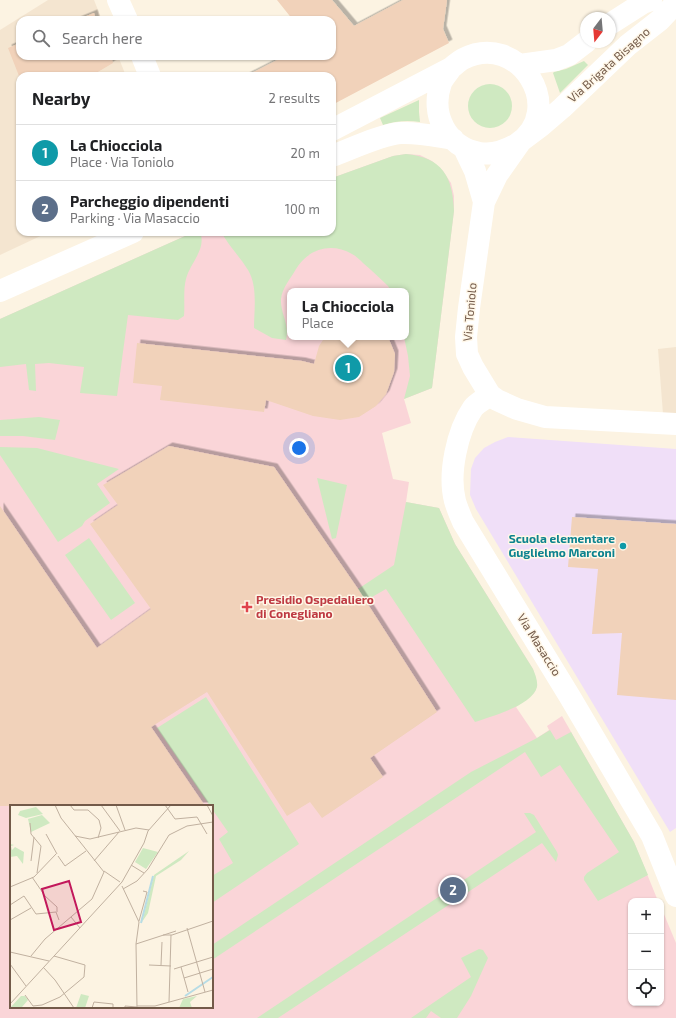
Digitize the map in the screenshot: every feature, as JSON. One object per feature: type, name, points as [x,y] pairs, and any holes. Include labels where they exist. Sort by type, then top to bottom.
[{"type":"street","points":[[118,0],[124,16]]},
{"type":"street","points":[[616,20],[651,0]]},
{"type":"street","name":"Via Brigata Bisagno","points":[[521,141],[541,126],[628,45],[660,20],[676,3]]},
{"type":"street","points":[[520,65],[556,60],[569,55],[580,47]]},
{"type":"street","points":[[336,128],[451,68],[463,59],[477,54],[492,53],[507,56],[520,65],[530,75],[536,88],[538,102],[537,116],[531,129],[521,141],[508,150],[492,154],[479,152],[458,144],[415,133],[398,133],[336,155]]},
{"type":"street","points":[[144,60],[148,72]]},
{"type":"street","points":[[451,68],[442,82],[437,96],[438,113],[443,128],[458,144]]},
{"type":"street","name":"Via Toniolo","points":[[521,141],[497,175],[484,202],[466,337],[467,354],[473,367],[490,395],[497,400],[517,409],[545,417],[676,424]]},
{"type":"street","name":"Via Toniolo","points":[[458,144],[475,171],[484,202]]},
{"type":"street","points":[[0,291],[124,236]]},
{"type":"street","name":"Via Masaccio","points":[[490,395],[474,407],[464,426],[457,445],[453,485],[455,501],[466,527],[570,696],[652,836],[676,896]]},
{"type":"shaded area","points":[[48,0],[94,0],[100,16],[22,16]]},
{"type":"shaded area","points":[[16,20],[16,60],[120,60],[124,72],[16,72],[16,236],[40,236],[0,255],[0,30]]},
{"type":"shaded area","name":"Presidio Ospedaliero di Conegliano","points":[[406,154],[420,155],[432,161],[443,171],[451,183],[454,196],[454,211],[432,388],[404,399],[411,423],[382,433],[393,479],[409,482],[406,502],[439,508],[455,544],[533,669],[537,686],[534,693],[516,707],[537,738],[549,730],[547,726],[562,716],[634,842],[657,898],[628,898],[628,1006],[664,1006],[664,914],[676,943],[676,1018],[0,1018],[0,319],[185,236],[336,236],[336,177],[393,156]]},
{"type":"shaded area","points":[[676,347],[676,414],[663,414],[658,349]]},
{"type":"shaded area","points":[[508,437],[676,449],[676,828],[670,832],[476,509],[470,495],[471,469],[475,458],[484,448]]},
{"type":"green space","points":[[584,61],[588,65],[560,93],[553,73]]},
{"type":"green space","points":[[486,84],[494,84],[499,85],[506,90],[511,97],[511,115],[506,122],[499,127],[486,128],[478,125],[471,118],[468,110],[468,102],[471,94],[478,87]]},
{"type":"green space","points":[[419,100],[420,122],[402,121],[383,125],[380,118]]},
{"type":"green space","points":[[406,154],[418,156],[429,159],[437,164],[448,179],[451,188],[454,211],[432,388],[404,399],[410,376],[405,340],[409,340],[409,288],[389,288],[358,258],[344,250],[328,248],[313,252],[301,262],[285,287],[282,295],[281,304],[287,329],[286,340],[272,338],[254,328],[255,299],[251,276],[245,265],[223,236],[336,236],[336,177],[393,156]]},
{"type":"green space","points":[[185,236],[201,236],[200,250],[186,279],[184,316],[178,320],[128,315],[117,396],[80,393],[84,367],[49,363],[35,364],[36,391],[29,390],[26,364],[0,367],[0,319]]},
{"type":"green space","points":[[39,417],[60,420],[55,440],[23,436],[0,436],[0,420]]},
{"type":"green space","points":[[0,447],[37,448],[119,469],[97,484],[110,503],[85,521],[82,526],[58,542],[0,455]]},
{"type":"green space","points":[[317,478],[347,485],[336,538],[332,539]]},
{"type":"green space","points":[[406,502],[439,508],[455,544],[533,669],[537,680],[537,687],[534,694],[519,705],[475,722],[386,589],[365,601],[358,589],[394,565]]},
{"type":"green space","points":[[89,538],[135,603],[111,620],[65,555]]},
{"type":"green space","points":[[206,697],[299,844],[213,902],[213,875],[233,863],[219,839],[228,832],[213,810],[213,805],[209,805],[157,728]]},
{"type":"green space","points":[[550,730],[556,740],[571,732],[634,842],[648,875],[598,901],[584,880],[584,877],[587,873],[619,852],[560,765],[541,777],[525,752],[213,959],[213,944],[471,772]]},
{"type":"green space","points":[[524,813],[534,815],[557,852],[558,855],[556,862],[542,843],[278,1018],[257,1018],[536,832]]},
{"type":"green space","points":[[479,949],[483,950],[488,958],[471,996],[457,1018],[441,1018],[431,1011],[426,1018],[411,1018],[471,977],[461,958]]},
{"type":"building","points":[[277,0],[332,0],[354,26],[403,0],[447,0],[443,29],[449,43],[336,103],[336,72],[254,72],[277,60],[336,60],[336,16],[290,16]]},
{"type":"building","points":[[94,13],[95,16],[87,16]]},
{"type":"building","points":[[16,45],[16,60],[112,60],[113,63],[98,72],[17,72],[8,48]]},
{"type":"building","points":[[323,340],[389,340],[395,354],[394,372],[386,394],[376,406],[359,417],[340,420],[313,416],[266,400],[264,412],[160,400],[162,386],[133,383],[137,343],[302,361],[314,364],[319,346]]},
{"type":"building","points":[[169,446],[274,467],[358,589],[437,712],[370,758],[383,777],[322,818],[310,802],[287,816],[207,692],[151,727],[204,805],[0,806],[0,506],[97,648],[151,609],[90,524],[118,505],[103,485]]},
{"type":"building","points":[[572,517],[676,524],[676,700],[617,695],[622,633],[592,634],[598,569],[568,567]]},
{"type":"place","name":"La Chiocciola","points":[[348,368]]},
{"type":"place","name":"Scuola elementare Guglielmo Marconi","points":[[623,546]]},
{"type":"place","name":"Presidio Ospedaliero di Conegliano","points":[[247,607]]},
{"type":"place","name":"Parcheggio dipendenti","points":[[453,890]]}]
